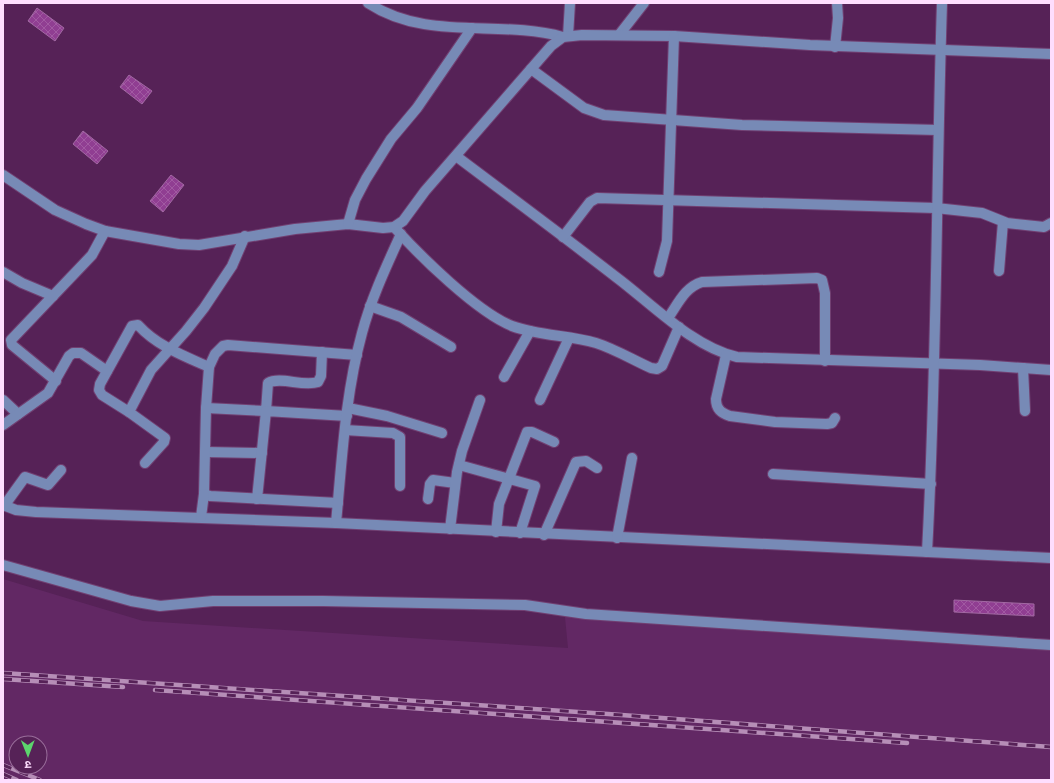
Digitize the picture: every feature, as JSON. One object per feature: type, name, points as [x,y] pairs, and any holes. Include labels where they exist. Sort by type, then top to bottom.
[{"type":"street","points":[[368,3],[411,23],[429,26],[535,31],[566,37]]},
{"type":"street","points":[[566,37],[570,3]]},
{"type":"street","points":[[619,35],[644,3]]},
{"type":"street","points":[[835,46],[838,18],[837,3]]},
{"type":"street","points":[[927,552],[931,484],[936,208],[942,3]]},
{"type":"street","points":[[348,224],[356,200],[391,139],[417,108],[472,28]]},
{"type":"street","points":[[336,523],[347,412],[357,355],[370,306],[398,231],[425,191],[551,46],[566,37],[582,34],[674,36],[835,46],[1051,54]]},
{"type":"street","points":[[659,272],[667,241],[674,36]]},
{"type":"street","points":[[532,69],[575,103],[591,112],[604,115],[671,121],[938,130]]},
{"type":"street","points":[[456,156],[679,327],[709,348],[726,355],[737,357],[1051,370]]},
{"type":"street","points":[[3,176],[55,210],[105,231],[179,244],[199,245],[295,229],[348,224],[398,231],[441,274],[474,301],[505,322],[530,331],[596,344],[651,368],[657,369],[662,366],[679,327]]},
{"type":"street","points":[[563,237],[590,202],[597,198],[936,208],[982,213],[1003,222],[1044,228],[1051,223]]},
{"type":"street","points":[[999,271],[1003,222]]},
{"type":"street","points":[[56,381],[12,345],[11,342],[13,336],[92,255],[105,231]]},
{"type":"street","points":[[129,412],[151,370],[186,331],[204,308],[232,266],[246,236]]},
{"type":"street","points":[[3,272],[22,284],[53,296]]},
{"type":"street","points":[[668,318],[687,290],[698,283],[780,278],[817,278],[822,280],[825,293],[825,361]]},
{"type":"street","points":[[370,306],[401,317],[451,347]]},
{"type":"street","points":[[145,463],[164,442],[165,438],[100,392],[99,386],[132,326],[138,325],[153,340],[209,367]]},
{"type":"street","points":[[504,377],[530,331]]},
{"type":"street","points":[[540,400],[569,338]]},
{"type":"street","points":[[201,517],[204,494],[206,408],[209,367],[215,354],[223,346],[228,345],[357,355]]},
{"type":"street","points":[[257,499],[268,383],[275,381],[308,384],[318,382],[321,376],[322,352]]},
{"type":"street","points":[[3,425],[43,398],[56,381],[69,356],[73,353],[82,353],[107,371]]},
{"type":"street","points":[[726,355],[716,399],[716,405],[723,413],[730,416],[775,422],[829,424],[835,418]]},
{"type":"street","points":[[1023,368],[1025,411]]},
{"type":"street","points":[[3,400],[18,414]]},
{"type":"street","points":[[450,529],[458,465],[480,400]]},
{"type":"street","points":[[206,408],[266,411],[347,412],[387,416],[442,433]]},
{"type":"street","points":[[345,430],[393,433],[400,437],[400,486]]},
{"type":"street","points":[[496,532],[497,510],[527,432],[532,432],[554,442]]},
{"type":"street","points":[[206,452],[262,453]]},
{"type":"street","points":[[616,538],[632,458]]},
{"type":"street","points":[[544,535],[576,462],[586,461],[597,468]]},
{"type":"street","points":[[458,465],[535,486],[520,533]]},
{"type":"street","points":[[61,470],[50,484],[46,486],[25,477],[4,505],[16,510],[36,512],[336,523],[544,535],[1051,558]]},
{"type":"street","points":[[773,474],[931,484]]},
{"type":"street","points":[[428,499],[430,484],[433,480],[455,483]]},
{"type":"street","points":[[204,494],[210,496],[338,503]]},
{"type":"street","points":[[3,565],[131,601],[160,606],[213,601],[525,605],[586,614],[1051,645]]},
{"type":"shaded area","points":[[3,579],[143,621],[568,648],[564,607],[1051,639],[1051,780],[3,780]]},
{"type":"building","points":[[37,8],[64,28],[55,41],[28,21]]},
{"type":"building","points":[[129,75],[152,91],[142,104],[120,87]]},
{"type":"building","points":[[83,131],[108,151],[97,164],[73,144]]},
{"type":"building","points":[[171,175],[184,185],[163,212],[150,201]]},
{"type":"building","points":[[954,600],[1034,604],[1034,616],[954,612]]},
{"type":"railway","points":[[3,673],[608,714],[1051,747]]},
{"type":"railway","points":[[3,679],[123,687]]},
{"type":"railway","points":[[155,690],[907,743]]},
{"type":"railway","points":[[3,765],[40,780]]},
{"type":"railway","points":[[3,774],[17,780]]}]
